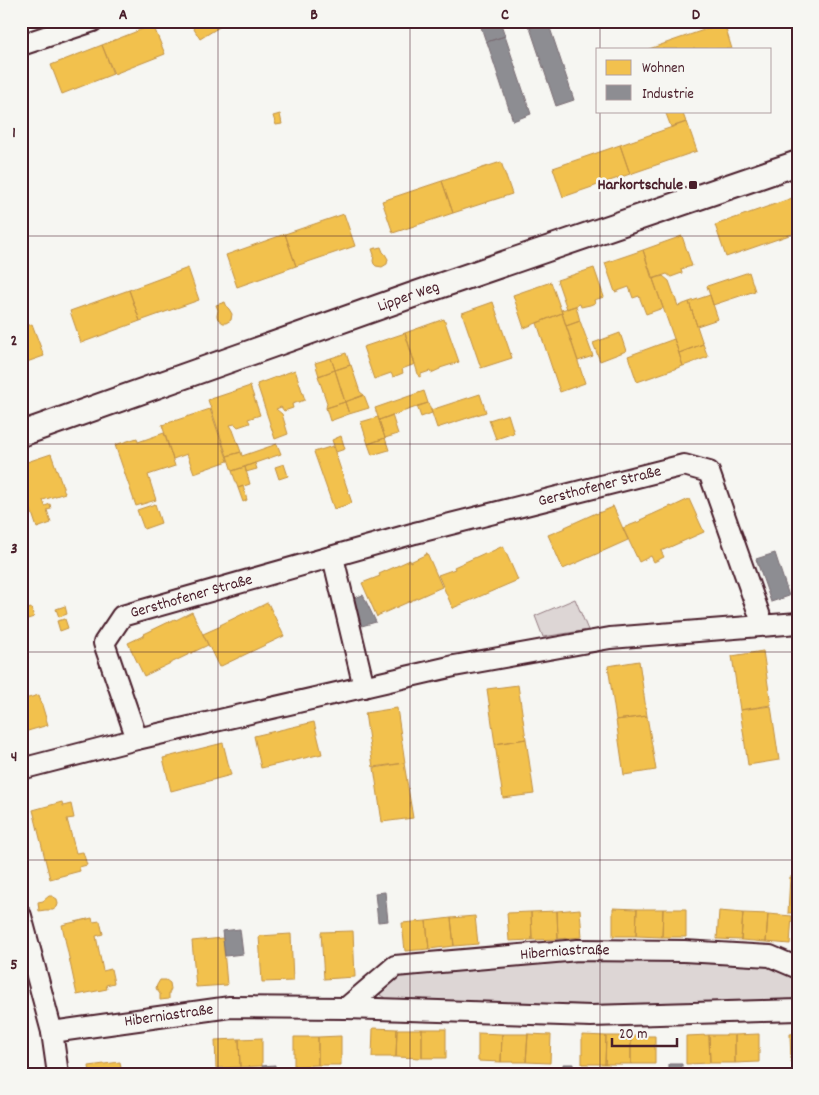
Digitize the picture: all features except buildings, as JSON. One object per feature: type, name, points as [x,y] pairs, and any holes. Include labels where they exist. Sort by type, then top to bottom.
[{"type":"street","points":[[21,45],[93,21]]},
{"type":"street","name":"Lipper Weg","points":[[21,434],[410,296],[798,163]]},
{"type":"street","name":"Gersthofener Straße","points":[[137,739],[104,643],[122,616],[415,533],[684,465],[709,472],[763,625]]},
{"type":"street","points":[[333,557],[364,687]]},
{"type":"street","points":[[21,769],[137,739],[454,666],[610,638],[798,623]]},
{"type":"street","points":[[21,916],[52,1032],[58,1074]]},
{"type":"street","name":"Hiberniastraße","points":[[346,1008],[395,966],[578,950],[684,951],[770,956],[798,968]]},
{"type":"street","name":"Hiberniastraße","points":[[52,1032],[230,1007],[346,1008],[591,1016],[798,1010]]},
{"type":"shaded area","points":[[575,599],[588,630],[543,637],[535,616]]},
{"type":"shaded area","points":[[623,959],[768,965],[788,971],[796,978],[795,1000],[605,1005],[389,1000],[380,995],[386,982],[408,974],[572,960]]},
{"type":"place","name":"Harkortschule","points":[[693,185]]}]
